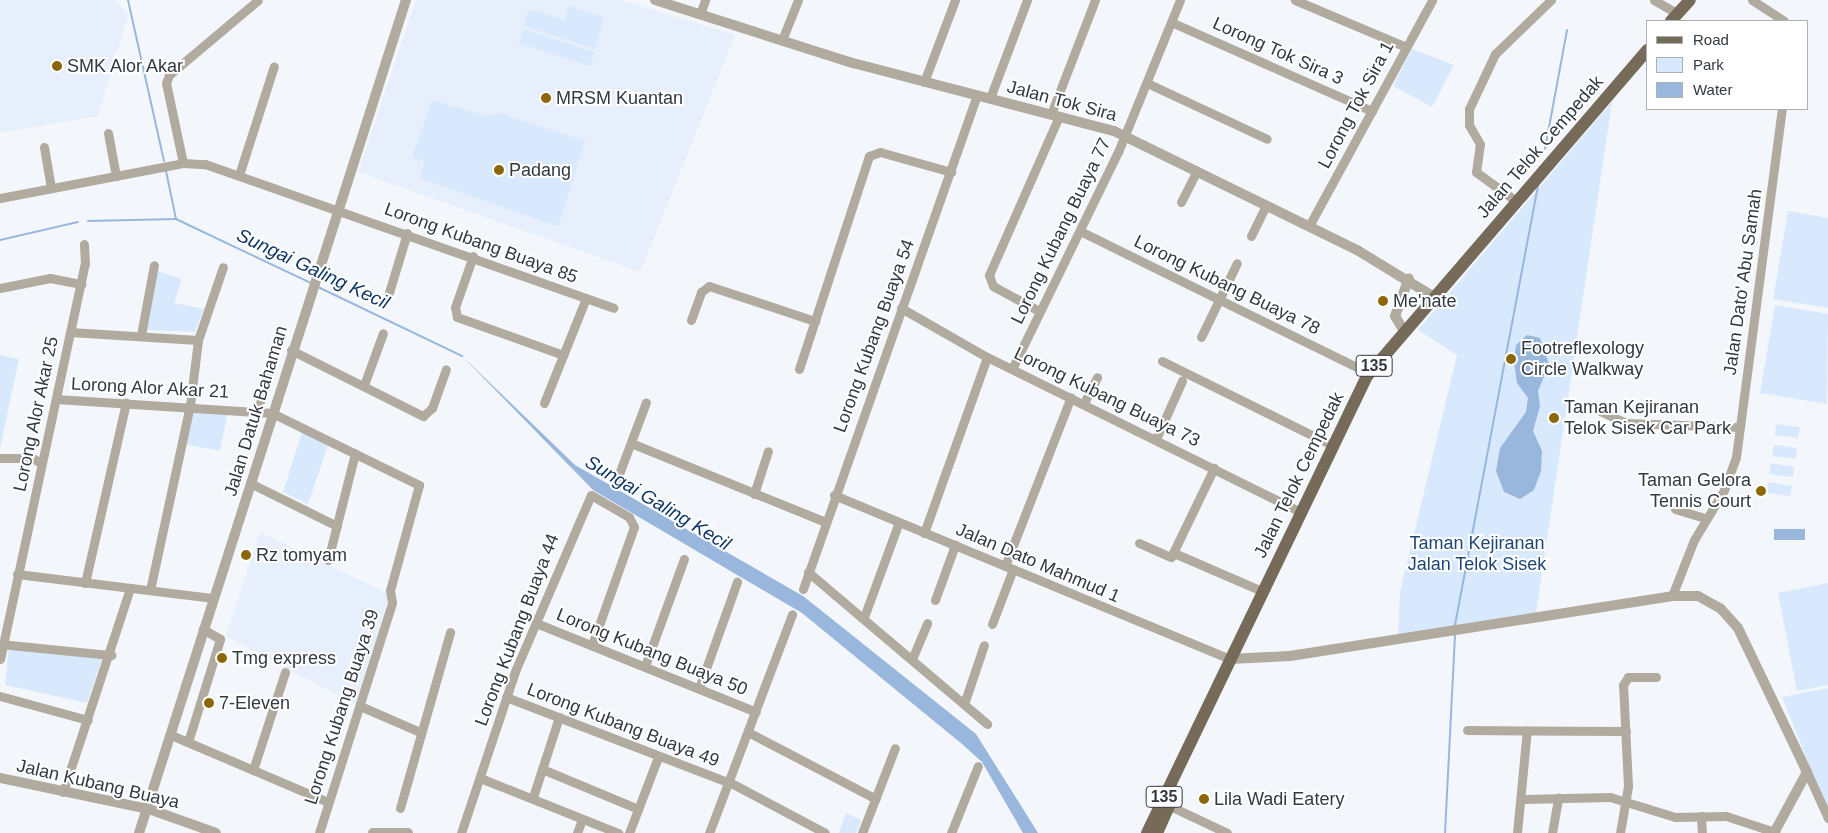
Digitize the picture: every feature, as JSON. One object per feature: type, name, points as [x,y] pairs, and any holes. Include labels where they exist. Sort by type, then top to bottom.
[{"type":"main road","points":[[1675,18],[1690,0]]},
{"type":"main road","name":"Jalan Telok Cempedak","points":[[1147,833],[1184,762],[1262,590],[1367,376],[1646,51]]},
{"type":"main road","name":"Jalan Telok Cempedak","points":[[1157,833],[1170,806],[1184,762]]},
{"type":"street","points":[[0,198],[183,163],[166,83],[169,75],[258,0]]},
{"type":"street","name":"Jalan Datuk Bahaman","points":[[139,833],[291,350],[406,0]]},
{"type":"street","name":"Jalan Tok Sira","points":[[655,0],[924,82],[1055,115],[1125,136],[1309,226],[1409,278],[1434,297]]},
{"type":"street","points":[[700,14],[705,0]]},
{"type":"street","points":[[782,40],[798,0]]},
{"type":"street","points":[[924,82],[955,0]]},
{"type":"street","points":[[990,98],[1027,0]]},
{"type":"street","points":[[1040,311],[993,286],[989,275],[1055,115],[1095,0]]},
{"type":"street","name":"Lorong Kubang Buaya 77","points":[[1012,369],[1125,136],[1180,0]]},
{"type":"street","points":[[1295,0],[1406,48]]},
{"type":"street","points":[[1316,9],[1320,0]]},
{"type":"street","name":"Lorong Tok Sira 1","points":[[1309,226],[1432,0]]},
{"type":"street","points":[[1516,201],[1476,172],[1480,144],[1469,125],[1471,100],[1495,54],[1551,0]]},
{"type":"street","points":[[1654,0],[1675,18]]},
{"type":"street","points":[[1752,0],[1782,20]]},
{"type":"street","name":"Lorong Tok Sira 3","points":[[1171,22],[1372,111]]},
{"type":"street","points":[[239,175],[274,66]]},
{"type":"street","points":[[1148,83],[1267,139]]},
{"type":"street","name":"Lorong Kubang Buaya 54","points":[[803,589],[834,495],[977,95]]},
{"type":"street","name":"Jalan Dato' Abu Samah","points":[[1672,596],[1706,518],[1729,479],[1740,427],[1782,110]]},
{"type":"street","points":[[108,133],[116,176]]},
{"type":"street","points":[[44,147],[51,188]]},
{"type":"street","points":[[798,369],[869,156],[880,152],[951,172]]},
{"type":"street","name":"Lorong Kubang Buaya 85","points":[[183,163],[239,175],[339,208],[613,308]]},
{"type":"street","points":[[1181,202],[1196,171]]},
{"type":"street","points":[[1252,236],[1266,206]]},
{"type":"street","name":"Lorong Kubang Buaya 78","points":[[1080,232],[1359,368]]},
{"type":"street","points":[[387,299],[407,233]]},
{"type":"street","name":"Lorong Alor Akar 25","points":[[0,659],[1,644],[81,284],[85,264],[84,244]]},
{"type":"street","points":[[473,256],[455,307],[457,316],[563,355]]},
{"type":"street","points":[[1201,337],[1237,263]]},
{"type":"street","points":[[141,335],[154,265]]},
{"type":"street","points":[[150,590],[190,405],[198,340],[223,267]]},
{"type":"street","points":[[0,288],[50,278],[81,284]]},
{"type":"street","points":[[1404,331],[1395,316],[1409,278]]},
{"type":"street","points":[[690,320],[701,292],[709,286],[815,321]]},
{"type":"street","points":[[544,403],[586,298]]},
{"type":"street","name":"Lorong Kubang Buaya 73","points":[[901,308],[987,357],[1084,403],[1301,512]]},
{"type":"street","points":[[70,332],[198,340]]},
{"type":"street","points":[[364,385],[382,333]]},
{"type":"street","points":[[258,410],[274,348]]},
{"type":"street","points":[[291,350],[423,416],[432,408],[446,369]]},
{"type":"street","points":[[924,533],[987,357]]},
{"type":"street","points":[[1162,361],[1332,445]]},
{"type":"street","points":[[1084,403],[1097,377]]},
{"type":"street","points":[[1156,439],[1182,381]]},
{"type":"street","points":[[992,624],[1009,567],[1071,397]]},
{"type":"street","name":"Lorong Alor Akar 21","points":[[56,399],[258,410],[272,413],[355,453]]},
{"type":"street","points":[[85,583],[126,402]]},
{"type":"street","points":[[616,482],[646,402]]},
{"type":"street","points":[[1589,406],[1626,423],[1740,427]]},
{"type":"street","points":[[631,443],[826,522]]},
{"type":"street","points":[[754,494],[768,451]]},
{"type":"street","points":[[328,560],[355,453]]},
{"type":"street","name":"Lorong Kubang Buaya 39","points":[[319,833],[392,603],[390,590],[419,485],[355,453]]},
{"type":"street","points":[[0,458],[32,458],[42,463]]},
{"type":"street","points":[[1138,544],[1167,557],[1174,552],[1214,468]]},
{"type":"street","points":[[250,483],[337,526]]},
{"type":"street","name":"Jalan Dato Mahmud 1","points":[[834,495],[1230,659]]},
{"type":"street","name":"Lorong Kubang Buaya 44","points":[[461,833],[506,697],[588,496],[629,517],[634,527],[592,646]]},
{"type":"street","points":[[1675,509],[1706,518]]},
{"type":"street","points":[[864,617],[899,522]]},
{"type":"street","points":[[935,600],[955,545]]},
{"type":"street","points":[[1174,552],[1262,590]]},
{"type":"street","points":[[645,666],[684,559]]},
{"type":"street","points":[[808,572],[864,617],[987,724]]},
{"type":"street","points":[[17,574],[212,598]]},
{"type":"street","points":[[699,688],[737,582]]},
{"type":"street","points":[[63,792],[111,655],[130,588]]},
{"type":"street","points":[[1230,659],[1290,656],[1672,596],[1698,596],[1729,616],[1746,642],[1828,818]]},
{"type":"street","points":[[709,833],[792,614]]},
{"type":"street","name":"Lorong Kubang Buaya 50","points":[[536,623],[756,712]]},
{"type":"street","points":[[912,659],[926,623]]},
{"type":"street","points":[[188,742],[220,639],[203,629]]},
{"type":"street","points":[[400,808],[420,732],[450,632]]},
{"type":"street","points":[[1,644],[111,655]]},
{"type":"street","points":[[964,704],[984,645]]},
{"type":"street","points":[[253,770],[285,672]]},
{"type":"street","points":[[1620,833],[1627,801],[1624,680],[1656,677]]},
{"type":"street","points":[[0,696],[88,720]]},
{"type":"street","name":"Lorong Kubang Buaya 49","points":[[506,697],[728,783],[825,833]]},
{"type":"street","points":[[360,706],[420,732]]},
{"type":"street","points":[[533,796],[559,717]]},
{"type":"street","points":[[1467,730],[1626,730]]},
{"type":"street","points":[[1517,833],[1523,799],[1527,730]]},
{"type":"street","points":[[748,732],[876,799]]},
{"type":"street","points":[[171,735],[328,802]]},
{"type":"street","points":[[862,833],[895,748]]},
{"type":"street","points":[[629,833],[658,757]]},
{"type":"street","points":[[951,833],[978,766]]},
{"type":"street","points":[[542,769],[638,809]]},
{"type":"street","points":[[1523,799],[1558,798],[1627,801],[1667,815],[1726,816],[1774,832],[1807,772]]},
{"type":"street","name":"Jalan Kubang Buaya","points":[[0,778],[148,809],[216,833]]},
{"type":"street","points":[[480,778],[533,796],[582,819],[618,833]]},
{"type":"street","points":[[1552,833],[1558,798]]},
{"type":"street","points":[[1170,806],[1227,833]]},
{"type":"street","points":[[1701,816],[1702,833]]},
{"type":"street","points":[[577,833],[582,819]]},
{"type":"street","points":[[373,833],[408,833]]},
{"type":"shaded area","name":"SMK Alor Akar","points":[[0,0],[114,0],[128,15],[98,116],[0,133]]},
{"type":"shaded area","name":"MRSM Kuantan","points":[[416,0],[621,0],[735,35],[640,272],[358,172]]},
{"type":"shaded area","points":[[260,532],[389,594],[358,706],[226,636]]},
{"type":"green space","points":[[569,6],[604,18],[595,49],[524,26],[529,9],[565,20]]},
{"type":"green space","points":[[523,29],[594,52],[590,66],[519,43]]},
{"type":"green space","points":[[1412,49],[1454,65],[1432,107],[1393,86]]},
{"type":"green space","name":"Padang","points":[[432,100],[486,116],[499,113],[585,141],[558,226],[419,178],[425,161],[412,157]]},
{"type":"green space","name":"Taman Kejiranan Jalan Telok Sisek","points":[[1612,102],[1536,613],[1398,636],[1400,592],[1457,355],[1418,330]]},
{"type":"green space","points":[[1788,211],[1828,218],[1828,308],[1773,299]]},
{"type":"green space","points":[[158,271],[182,279],[174,303],[204,309],[195,332],[144,330]]},
{"type":"green space","points":[[1775,305],[1828,314],[1827,404],[1760,393]]},
{"type":"green space","points":[[0,355],[19,359],[0,448]]},
{"type":"green space","points":[[192,409],[228,411],[220,451],[184,444]]},
{"type":"green space","points":[[1776,424],[1800,427],[1798,438],[1775,435]]},
{"type":"green space","points":[[302,432],[328,445],[308,504],[283,492]]},
{"type":"green space","points":[[1774,445],[1797,448],[1796,459],[1772,456]]},
{"type":"green space","points":[[1771,463],[1794,467],[1793,477],[1769,474]]},
{"type":"green space","points":[[1768,482],[1792,486],[1790,496],[1767,493]]},
{"type":"green space","points":[[1828,583],[1828,685],[1797,691],[1778,593]]},
{"type":"green space","points":[[9,647],[102,658],[87,703],[5,685]]},
{"type":"green space","points":[[1828,688],[1828,811],[1782,697]]},
{"type":"green space","points":[[846,813],[861,820],[856,833],[839,833]]},
{"type":"water","points":[[1527,335],[1540,338],[1549,364],[1538,391],[1540,406],[1533,431],[1542,451],[1541,471],[1534,490],[1520,499],[1504,492],[1496,471],[1500,448],[1526,412],[1528,398],[1517,383],[1514,362],[1516,345]]},
{"type":"water","points":[[461,355],[575,465],[803,596],[976,734],[1038,833],[1023,833],[982,762],[962,744],[802,613],[593,490]]},
{"type":"water","points":[[1774,529],[1805,529],[1805,540],[1774,540]]},
{"type":"waterway","points":[[128,0],[164,161]]},
{"type":"waterway","points":[[1545,149],[1567,30]]},
{"type":"waterway","points":[[166,171],[176,219]]},
{"type":"waterway","points":[[1455,625],[1538,185]]},
{"type":"waterway","name":"Sungai Galing Kecil","points":[[88,221],[176,219],[311,283]]},
{"type":"waterway","name":"Sungai Galing Kecil","points":[[0,240],[78,222]]},
{"type":"waterway","name":"Sungai Galing Kecil","points":[[318,287],[462,356]]},
{"type":"waterway","points":[[1445,833],[1455,634]]},
{"type":"place","name":"SMK Alor Akar","points":[[57,66]]},
{"type":"place","name":"MRSM Kuantan","points":[[546,98]]},
{"type":"place","name":"Padang","points":[[499,170]]},
{"type":"place","name":"Me'nate","points":[[1383,301]]},
{"type":"place","name":"Footreflexology Circle Walkway","points":[[1511,359]]},
{"type":"place","name":"Taman Kejiranan Telok Sisek Car Park","points":[[1554,418]]},
{"type":"place","name":"Taman Gelora Tennis Court","points":[[1761,491]]},
{"type":"place","name":"Rz tomyam","points":[[246,555]]},
{"type":"place","name":"Tmg express","points":[[222,658]]},
{"type":"place","name":"7-Eleven","points":[[209,703]]},
{"type":"place","name":"Lila Wadi Eatery","points":[[1204,799]]}]
